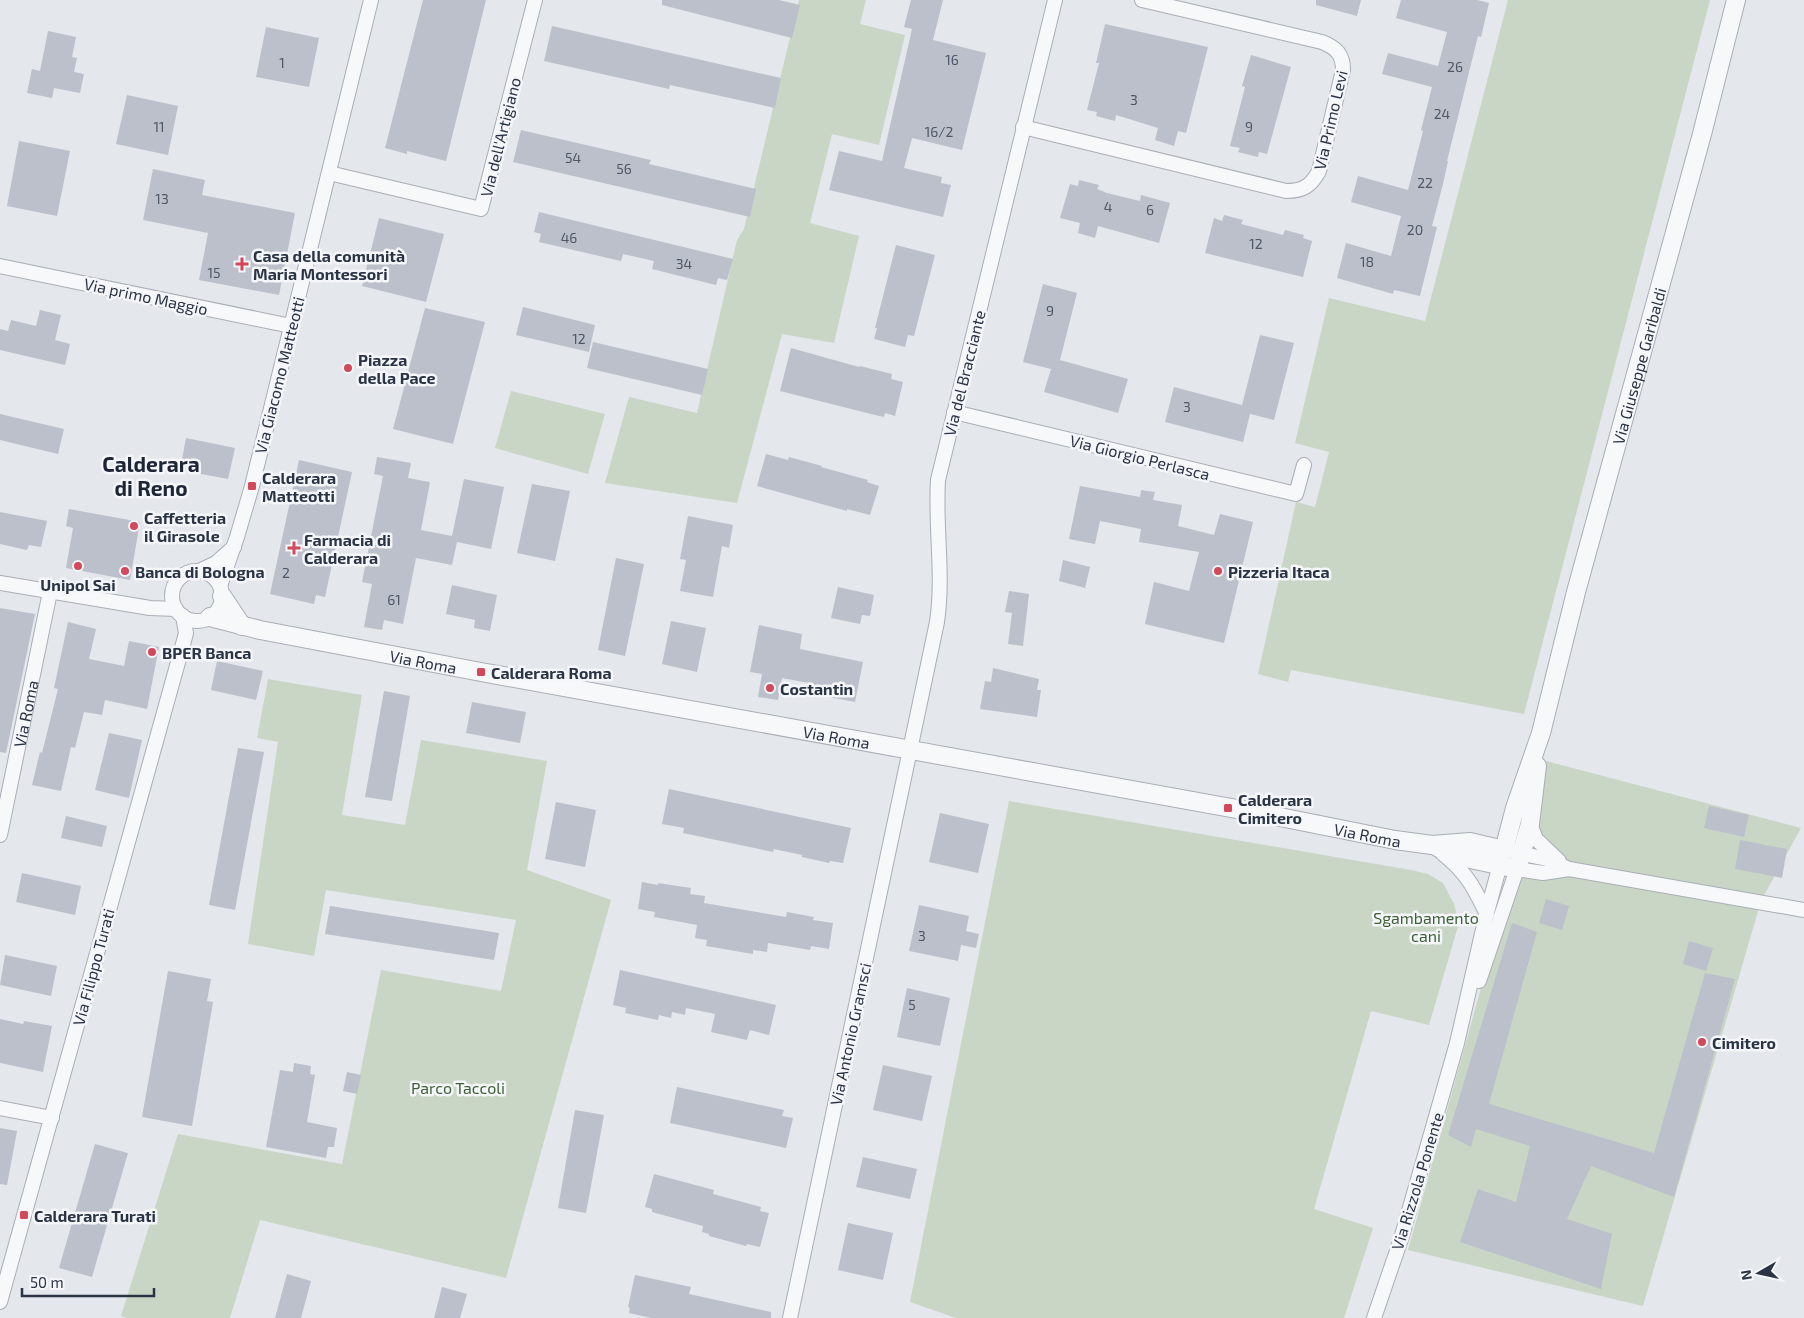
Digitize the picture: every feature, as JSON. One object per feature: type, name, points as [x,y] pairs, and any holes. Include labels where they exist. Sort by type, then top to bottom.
[{"type":"street","name":"Via Giacomo Matteotti","points":[[221,591],[252,486],[371,0]]},
{"type":"street","name":"Via dell'Artigiano","points":[[329,173],[481,209],[535,0]]},
{"type":"street","name":"Via del Bracciante","points":[[908,750],[940,601],[938,480],[1055,0]]},
{"type":"street","name":"Via Primo Levi","points":[[1023,127],[1286,191],[1296,191],[1307,187],[1314,181],[1320,171],[1343,70],[1341,54],[1336,49],[1322,42],[1142,0]]},
{"type":"street","name":"Via Giuseppe Garibaldi","points":[[1511,860],[1515,808],[1541,733],[1576,592],[1702,134],[1736,0]]},
{"type":"street","name":"Via primo Maggio","points":[[0,266],[291,326]]},
{"type":"street","name":"Via Giorgio Perlasca","points":[[954,412],[1296,494],[1304,465]]},
{"type":"street","points":[[199,571],[216,563],[234,546]]},
{"type":"street","points":[[142,607],[160,600],[173,590],[180,578],[192,571],[199,571],[212,576],[242,626]]},
{"type":"street","points":[[0,583],[180,612],[204,619]]},
{"type":"street","points":[[173,590],[173,600],[180,612]]},
{"type":"street","points":[[186,633],[216,612],[221,604],[221,591]]},
{"type":"street","name":"Via Roma","points":[[0,836],[50,592]]},
{"type":"street","name":"Via Filippo Turati","points":[[0,1302],[186,633],[180,612]]},
{"type":"street","name":"Via Roma","points":[[204,619],[481,672],[1395,840],[1432,845],[1470,842],[1511,860],[1547,859],[1570,869],[1804,910]]},
{"type":"street","name":"Via Giuseppe Garibaldi","points":[[1511,860],[1530,824],[1541,733]]},
{"type":"street","name":"Via Antonio Gramsci","points":[[790,1318],[908,750]]},
{"type":"street","name":"Via Roma","points":[[1530,824],[1536,839],[1548,852],[1570,869]]},
{"type":"street","points":[[1432,845],[1459,866],[1468,878],[1487,914]]},
{"type":"street","name":"Via Rizzola Ponente","points":[[1457,1044],[1487,914],[1511,860]]},
{"type":"street","name":"Via Rizzola Ponente","points":[[1374,1318],[1401,1239],[1511,860]]},
{"type":"street","points":[[0,1108],[52,1118]]},
{"type":"green space","points":[[799,0],[866,0],[860,24],[905,35],[879,145],[832,134],[810,223],[859,236],[834,343],[782,334],[737,503],[605,483],[629,397],[697,413],[737,240],[744,229]]},
{"type":"green space","points":[[1508,0],[1710,0],[1524,714],[1291,670],[1288,682],[1258,674],[1296,502],[1315,507],[1329,452],[1295,443],[1329,298],[1425,321]]},
{"type":"green space","points":[[511,391],[605,414],[588,474],[495,448]]},
{"type":"green space","name":"Parco Taccoli","points":[[268,679],[362,695],[342,815],[405,825],[421,740],[547,761],[527,870],[611,900],[506,1278],[260,1220],[230,1318],[127,1318],[121,1316],[178,1134],[342,1164],[381,970],[501,991],[516,920],[326,890],[314,956],[248,944],[278,742],[257,738]]},
{"type":"green space","points":[[1546,761],[1801,828],[1761,901],[1643,1306],[1408,1250],[1500,920],[1530,824]]},
{"type":"green space","name":"Sgambamento cani","points":[[1009,801],[1411,870],[1428,874],[1443,883],[1454,904],[1459,923],[1429,1025],[1371,1011],[1314,1209],[1373,1228],[1344,1318],[956,1318],[910,1302]]},
{"type":"building","points":[[423,0],[486,0],[446,161],[407,151],[407,154],[385,148]]},
{"type":"building","points":[[662,0],[779,0],[800,5],[792,38],[662,5]]},
{"type":"building","points":[[911,0],[943,0],[933,40],[986,53],[962,150],[912,138],[904,168],[942,177],[941,183],[951,185],[943,217],[829,190],[839,151],[882,161],[912,29],[904,27]]},
{"type":"building","points":[[1316,0],[1361,0],[1357,16],[1316,5]]},
{"type":"building","points":[[1401,0],[1477,0],[1489,3],[1481,37],[1478,36],[1447,161],[1432,226],[1437,227],[1420,296],[1394,290],[1393,294],[1337,278],[1346,243],[1391,256],[1401,216],[1351,202],[1358,176],[1408,190],[1423,131],[1421,130],[1432,87],[1382,74],[1388,53],[1438,66],[1447,32],[1396,18]]},
{"type":"building","points":[[1105,24],[1208,47],[1186,133],[1178,131],[1174,146],[1155,140],[1158,128],[1116,115],[1115,121],[1096,116],[1097,112],[1087,110],[1099,63],[1096,63]]},
{"type":"building","points":[[552,26],[781,78],[775,108],[670,85],[669,89],[544,61]]},
{"type":"building","points":[[266,27],[319,38],[309,87],[256,77]]},
{"type":"building","points":[[48,31],[76,37],[72,57],[77,58],[74,72],[84,74],[80,93],[54,88],[52,98],[27,93],[32,69],[40,71]]},
{"type":"building","points":[[1251,55],[1291,67],[1267,154],[1259,152],[1258,157],[1238,152],[1240,148],[1230,146],[1245,87],[1242,86]]},
{"type":"building","points":[[127,95],[178,106],[168,155],[116,144]]},
{"type":"building","points":[[521,130],[651,160],[649,164],[756,189],[750,217],[513,162]]},
{"type":"building","points":[[19,141],[70,151],[57,216],[7,206]]},
{"type":"building","points":[[153,169],[205,180],[202,195],[295,213],[279,295],[199,280],[208,233],[143,220]]},
{"type":"building","points":[[1079,180],[1099,185],[1097,189],[1107,193],[1140,201],[1141,195],[1170,203],[1159,243],[1098,226],[1095,238],[1078,233],[1080,223],[1060,218],[1070,184],[1078,186]]},
{"type":"building","points":[[539,212],[733,259],[727,280],[718,278],[716,285],[652,269],[654,261],[623,254],[621,261],[539,242],[541,234],[534,232]]},
{"type":"building","points":[[1224,215],[1243,220],[1241,224],[1283,235],[1285,230],[1304,235],[1303,238],[1312,241],[1303,277],[1205,253],[1214,218],[1222,221]]},
{"type":"building","points":[[379,218],[444,234],[426,302],[362,286]]},
{"type":"building","points":[[896,245],[935,255],[914,336],[908,335],[905,347],[874,339],[877,328],[875,328]]},
{"type":"building","points":[[1043,284],[1077,293],[1060,360],[1128,379],[1118,413],[1044,392],[1051,369],[1023,362]]},
{"type":"building","points":[[523,307],[595,325],[589,352],[516,335]]},
{"type":"building","points":[[425,308],[485,322],[453,444],[393,429]]},
{"type":"building","points":[[40,310],[61,315],[55,340],[70,344],[65,365],[0,350],[0,329],[8,331],[11,320],[36,326]]},
{"type":"building","points":[[1260,335],[1294,343],[1274,420],[1250,414],[1243,442],[1165,422],[1174,387],[1242,405]]},
{"type":"building","points":[[593,342],[708,369],[702,395],[587,368]]},
{"type":"building","points":[[791,348],[892,374],[891,379],[903,382],[895,416],[885,413],[884,417],[780,391]]},
{"type":"building","points":[[0,414],[64,429],[58,454],[0,440]]},
{"type":"building","points":[[186,438],[235,448],[228,479],[180,470]]},
{"type":"building","points":[[766,454],[788,460],[789,457],[822,466],[868,480],[867,482],[879,486],[870,515],[847,509],[847,511],[757,486]]},
{"type":"building","points":[[377,457],[411,463],[408,478],[430,482],[421,530],[452,536],[464,479],[504,487],[491,549],[457,542],[452,565],[416,558],[403,624],[384,620],[382,630],[364,627],[372,584],[362,582],[383,476],[374,474]]},
{"type":"building","points":[[299,460],[352,472],[325,597],[316,595],[314,604],[270,594]]},
{"type":"building","points":[[532,484],[570,491],[555,561],[517,553]]},
{"type":"building","points":[[1080,486],[1140,497],[1141,490],[1155,492],[1153,500],[1182,505],[1178,526],[1214,535],[1220,514],[1253,522],[1224,643],[1145,624],[1154,582],[1189,591],[1199,552],[1139,542],[1141,529],[1100,521],[1095,544],[1069,539]]},
{"type":"building","points":[[69,509],[140,522],[130,580],[66,568],[73,528],[66,526]]},
{"type":"building","points":[[0,512],[47,521],[41,547],[29,545],[27,550],[0,544]]},
{"type":"building","points":[[688,516],[733,525],[729,548],[722,546],[713,597],[680,591],[686,560],[680,559]]},
{"type":"building","points":[[616,558],[644,564],[625,656],[598,650]]},
{"type":"building","points":[[1063,560],[1090,567],[1085,588],[1059,581]]},
{"type":"building","points":[[452,585],[497,595],[490,631],[474,628],[475,620],[446,614]]},
{"type":"building","points":[[838,587],[874,595],[870,616],[862,615],[860,624],[831,618]]},
{"type":"building","points":[[1009,591],[1029,594],[1023,646],[1008,644],[1012,613],[1005,612]]},
{"type":"building","points":[[0,608],[35,614],[6,753],[0,752]]},
{"type":"building","points":[[671,621],[706,628],[697,672],[662,664]]},
{"type":"building","points":[[68,622],[96,629],[89,659],[124,666],[129,641],[159,647],[147,709],[105,700],[102,715],[84,712],[75,748],[71,747],[61,791],[32,785],[58,689],[54,688]]},
{"type":"building","points":[[759,625],[802,634],[800,649],[863,662],[855,702],[813,694],[814,684],[782,678],[778,700],[758,697],[762,674],[750,672]]},
{"type":"building","points":[[217,661],[263,671],[256,700],[211,690]]},
{"type":"building","points":[[993,668],[1039,679],[1037,690],[1041,690],[1037,717],[980,709],[985,681],[991,682]]},
{"type":"building","points":[[384,691],[410,696],[392,801],[365,797]]},
{"type":"building","points":[[472,702],[526,712],[520,743],[466,733]]},
{"type":"building","points":[[109,733],[142,740],[129,798],[95,790]]},
{"type":"building","points":[[238,748],[264,752],[235,910],[209,905]]},
{"type":"building","points":[[669,789],[851,828],[843,863],[830,861],[829,863],[774,849],[773,852],[683,833],[684,828],[662,824]]},
{"type":"building","points":[[556,802],[596,810],[585,867],[545,859]]},
{"type":"building","points":[[1709,806],[1749,815],[1744,837],[1704,828]]},
{"type":"building","points":[[940,813],[989,824],[978,873],[929,862]]},
{"type":"building","points":[[66,816],[107,826],[102,847],[61,838]]},
{"type":"building","points":[[1740,840],[1787,849],[1782,878],[1735,869]]},
{"type":"building","points":[[22,873],[81,886],[75,915],[16,902]]},
{"type":"building","points":[[642,882],[691,888],[690,894],[705,896],[704,903],[786,917],[787,912],[814,917],[813,920],[833,923],[829,949],[811,946],[810,950],[768,943],[767,952],[753,950],[753,954],[706,946],[707,940],[695,938],[697,925],[654,917],[655,912],[638,909]]},
{"type":"building","points":[[1546,899],[1569,906],[1562,930],[1539,923]]},
{"type":"building","points":[[919,905],[969,916],[966,931],[979,934],[976,948],[961,945],[958,961],[909,951]]},
{"type":"building","points":[[330,906],[499,933],[494,960],[325,934]]},
{"type":"building","name":"Cimitero","points":[[1512,923],[1537,932],[1489,1104],[1654,1153],[1705,973],[1735,979],[1674,1197],[1591,1166],[1567,1219],[1612,1234],[1601,1289],[1460,1242],[1478,1189],[1516,1202],[1530,1146],[1476,1129],[1471,1147],[1448,1135]]},
{"type":"building","points":[[1689,941],[1713,948],[1706,971],[1683,964]]},
{"type":"building","points":[[5,955],[57,966],[51,996],[0,985]]},
{"type":"building","points":[[620,970],[776,1005],[769,1035],[750,1030],[747,1040],[711,1032],[715,1014],[686,1008],[685,1015],[672,1012],[671,1018],[659,1015],[658,1020],[625,1013],[626,1008],[613,1005]]},
{"type":"building","points":[[168,971],[211,979],[207,1001],[213,1002],[192,1126],[142,1117]]},
{"type":"building","points":[[907,988],[950,998],[940,1046],[897,1037]]},
{"type":"building","points":[[0,1019],[23,1024],[24,1021],[52,1026],[43,1072],[0,1063]]},
{"type":"building","points":[[294,1063],[311,1066],[310,1074],[315,1075],[307,1122],[337,1128],[334,1147],[328,1147],[326,1158],[266,1147],[280,1070],[293,1072]]},
{"type":"building","points":[[883,1065],[932,1076],[922,1121],[873,1110]]},
{"type":"building","points":[[347,1072],[361,1075],[357,1094],[343,1091]]},
{"type":"building","points":[[677,1087],[784,1110],[782,1116],[793,1118],[786,1148],[670,1123]]},
{"type":"building","points":[[575,1110],[604,1115],[586,1213],[558,1208]]},
{"type":"building","points":[[0,1128],[17,1131],[7,1185],[0,1184]]},
{"type":"building","points":[[95,1144],[128,1153],[92,1277],[59,1268]]},
{"type":"building","points":[[863,1157],[917,1169],[910,1199],[856,1187]]},
{"type":"building","points":[[654,1174],[714,1190],[713,1194],[761,1207],[760,1211],[769,1213],[760,1247],[747,1244],[746,1246],[709,1236],[709,1234],[702,1232],[703,1226],[652,1212],[652,1209],[645,1207]]},
{"type":"building","points":[[848,1223],[893,1233],[883,1280],[838,1270]]},
{"type":"building","points":[[287,1274],[311,1281],[301,1318],[275,1318]]},
{"type":"building","points":[[635,1275],[691,1287],[689,1294],[771,1312],[771,1318],[651,1318],[629,1313],[630,1308],[628,1307]]},
{"type":"building","points":[[442,1287],[467,1294],[460,1318],[434,1318]]},
{"type":"place","name":"Casa della comunità Maria Montessori","points":[[242,264]]},
{"type":"place","name":"Piazza della Pace","points":[[348,368]]},
{"type":"place","name":"Calderara Matteotti","points":[[252,486]]},
{"type":"place","name":"Caffetteria il Girasole","points":[[134,526]]},
{"type":"place","name":"Farmacia di Calderara","points":[[294,548]]},
{"type":"place","name":"Unipol Sai","points":[[78,566]]},
{"type":"place","name":"Banca di Bologna","points":[[125,571]]},
{"type":"place","name":"Pizzeria Itaca","points":[[1218,571]]},
{"type":"place","name":"BPER Banca","points":[[152,652]]},
{"type":"place","name":"Calderara Roma","points":[[481,672]]},
{"type":"place","name":"Costantin","points":[[770,688]]},
{"type":"place","name":"Calderara Cimitero","points":[[1228,808]]},
{"type":"place","name":"Cimitero","points":[[1702,1042]]},
{"type":"place","name":"Calderara Turati","points":[[24,1215]]},
{"type":"district","name":"Calderara di Reno","points":[[151,475]]}]
